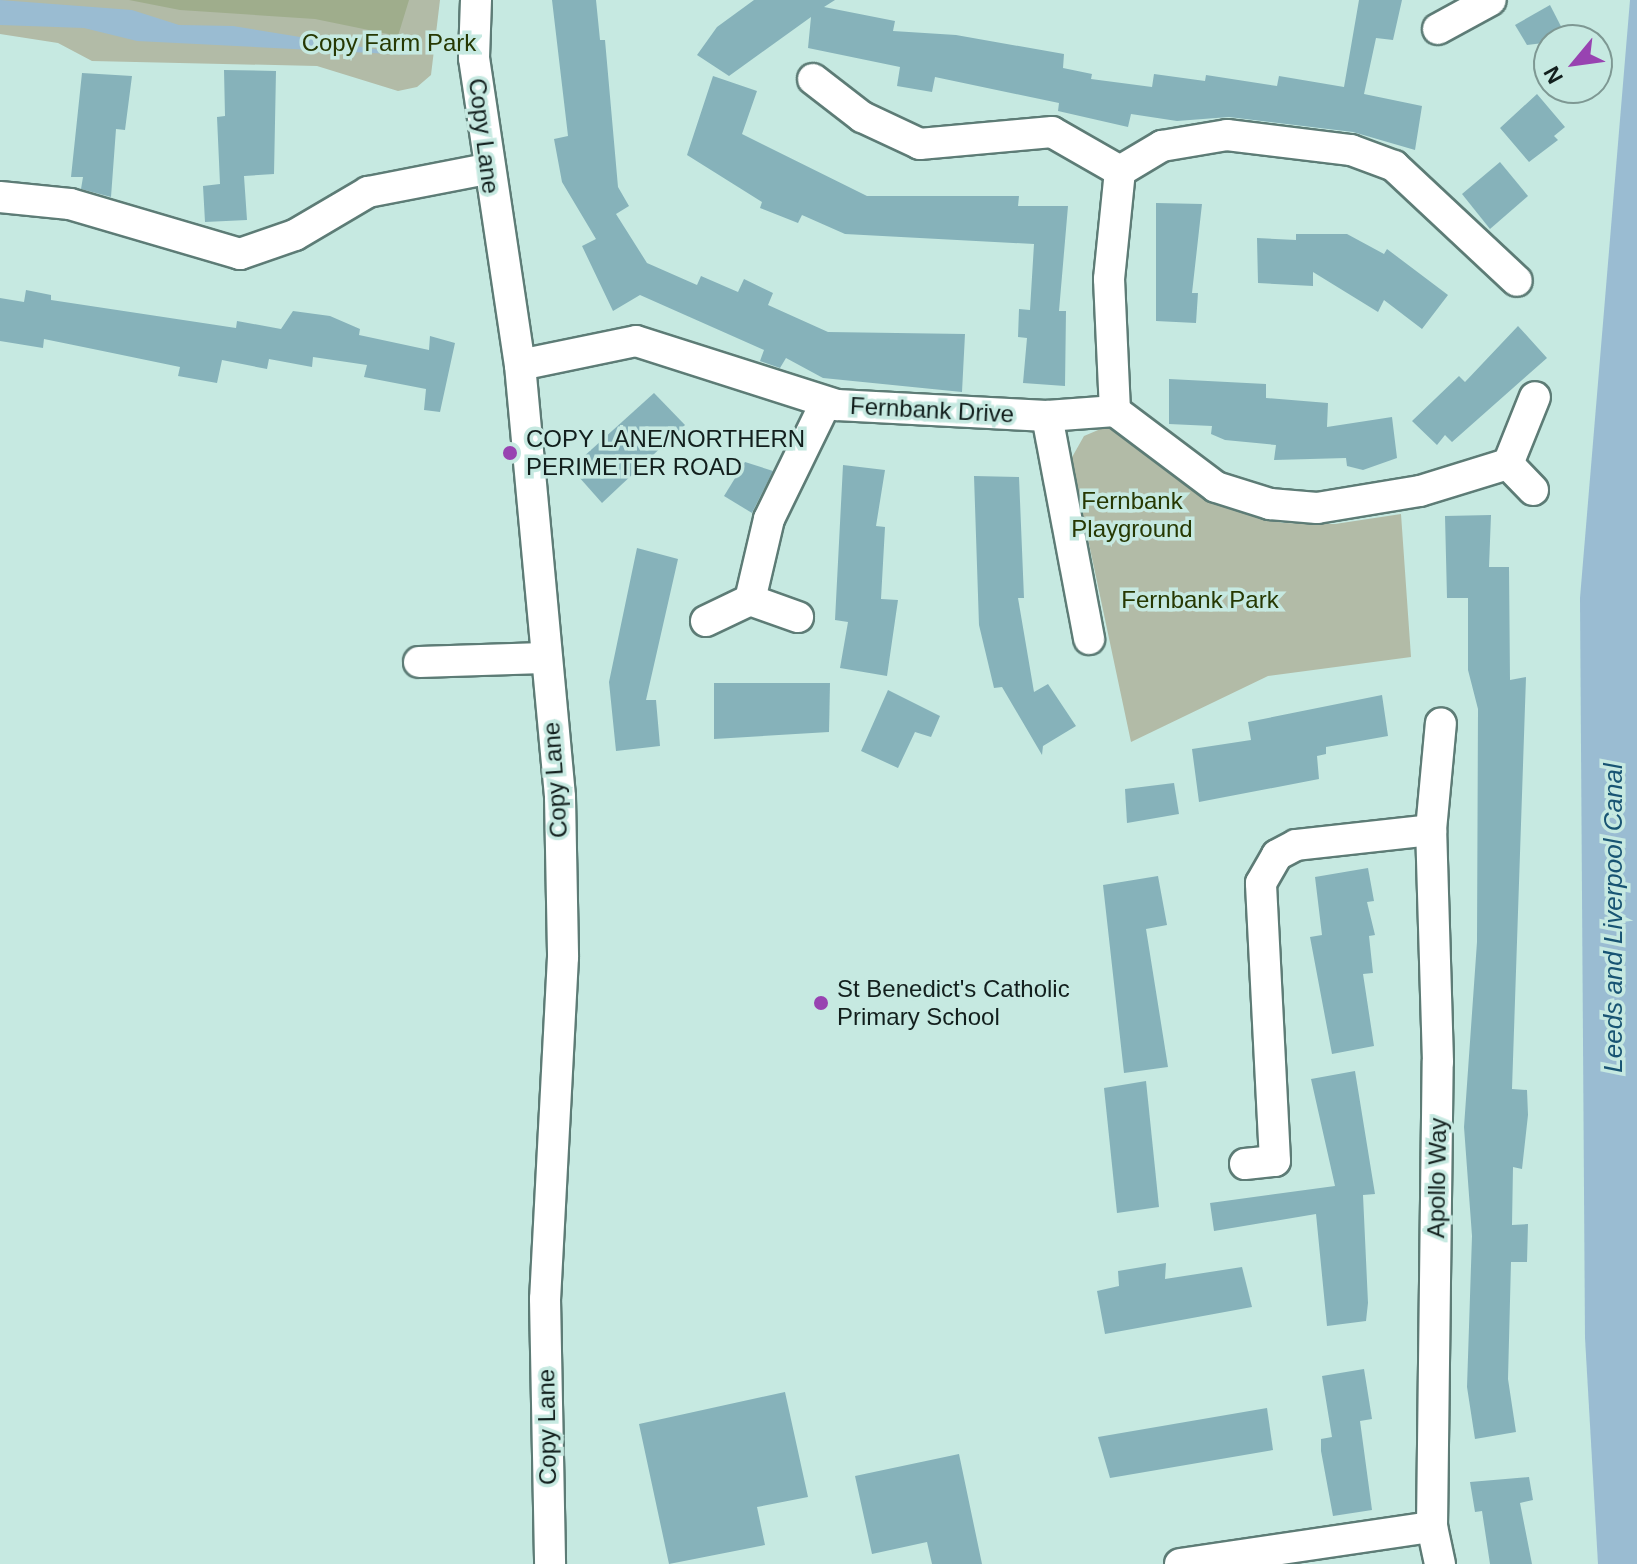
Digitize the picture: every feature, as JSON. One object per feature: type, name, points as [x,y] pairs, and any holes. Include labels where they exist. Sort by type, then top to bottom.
[{"type":"street","name":"Copy Lane","points":[[476,0],[474,58],[486,169],[520,365],[544,658],[560,797],[563,957],[545,1299],[550,1564]]},
{"type":"street","points":[[1438,29],[1491,0]]},
{"type":"street","points":[[813,79],[862,117],[920,144],[1052,132],[1120,171]]},
{"type":"street","points":[[1120,171],[1162,146],[1227,135],[1351,150],[1394,166],[1517,281]]},
{"type":"street","points":[[0,197],[70,204],[240,254],[295,235],[368,192],[486,169]]},
{"type":"street","points":[[1120,171],[1109,279],[1115,411],[1216,487],[1291,507],[1369,502],[1508,464]]},
{"type":"street","name":"Fernbank Drive","points":[[520,365],[636,341],[826,402],[1047,416],[1115,411]]},
{"type":"street","points":[[1508,464],[1535,397]]},
{"type":"street","points":[[750,600],[769,519],[826,402]]},
{"type":"street","points":[[1047,416],[1089,639]]},
{"type":"street","points":[[1508,464],[1533,490]]},
{"type":"street","points":[[706,621],[750,600],[798,617]]},
{"type":"street","points":[[419,662],[544,658]]},
{"type":"street","name":"Apollo Way","points":[[1440,1564],[1432,1527],[1438,1062],[1431,830],[1441,723]]},
{"type":"street","points":[[1245,1164],[1275,1161],[1266,1047],[1261,883],[1277,855],[1296,845],[1431,830]]},
{"type":"street","points":[[1180,1564],[1432,1527]]},
{"type":"green space","name":"Copy Farm Park","points":[[0,0],[440,0],[431,75],[417,87],[398,91],[317,66],[92,61],[58,43],[0,34]]},
{"type":"green space","points":[[129,0],[409,0],[398,36],[315,19],[180,10]]},
{"type":"green space","name":"Fernbank Park","points":[[1110,425],[1131,436],[1179,479],[1236,510],[1283,523],[1335,524],[1401,514],[1411,657],[1268,676],[1131,742],[1071,459],[1084,436]]},
{"type":"water","points":[[0,0],[132,10],[179,25],[233,26],[411,55],[137,41],[84,28],[0,25]]},
{"type":"water","name":"Leeds and Liverpool Canal","points":[[1630,0],[1637,0],[1637,1564],[1598,1564],[1585,1338],[1580,598]]},
{"type":"building","points":[[552,0],[596,0],[600,40],[605,40],[618,187],[629,206],[616,214],[647,263],[697,285],[701,276],[738,292],[744,279],[773,293],[768,305],[828,332],[965,334],[962,392],[823,378],[786,358],[780,368],[760,361],[764,350],[640,295],[613,311],[582,246],[596,239],[562,182],[554,139],[568,136]]},
{"type":"building","points":[[754,0],[835,0],[824,7],[895,21],[893,31],[956,35],[1064,54],[1063,68],[1092,74],[1091,79],[1152,87],[1154,74],[1205,81],[1206,75],[1277,86],[1279,76],[1344,87],[1359,0],[1402,0],[1393,40],[1376,38],[1364,94],[1422,106],[1415,150],[1353,132],[1229,117],[1177,121],[1131,114],[1128,127],[1058,111],[1059,103],[935,77],[932,92],[897,86],[900,67],[808,48],[811,17],[729,76],[697,55],[717,27]]},
{"type":"building","points":[[1550,5],[1560,24],[1533,24],[1533,44],[1527,45],[1515,25]]},
{"type":"building","points":[[224,70],[276,71],[274,174],[244,176],[247,220],[205,222],[203,186],[220,184],[217,117],[225,116]]},
{"type":"building","points":[[82,73],[132,76],[125,130],[116,129],[111,197],[81,189],[83,177],[71,177]]},
{"type":"building","points":[[713,76],[757,91],[742,134],[867,196],[1019,196],[1018,206],[1068,206],[1059,311],[1066,311],[1065,386],[1023,383],[1027,338],[1018,337],[1019,309],[1030,310],[1034,244],[845,234],[802,215],[798,223],[760,208],[762,202],[687,155]]},
{"type":"building","points":[[1533,98],[1533,104],[1545,104],[1565,127],[1554,136],[1558,140],[1529,162],[1500,128]]},
{"type":"building","points":[[1500,162],[1528,196],[1490,229],[1462,194]]},
{"type":"building","points":[[1156,203],[1202,204],[1192,293],[1198,293],[1196,323],[1156,321]]},
{"type":"building","points":[[1296,234],[1347,234],[1384,254],[1387,249],[1448,295],[1422,329],[1384,300],[1378,312],[1313,272],[1313,286],[1258,283],[1257,238],[1296,240]]},
{"type":"building","points":[[26,290],[51,295],[51,300],[236,328],[237,321],[281,329],[293,311],[330,316],[360,329],[359,335],[429,350],[430,336],[455,343],[440,412],[424,410],[426,389],[364,377],[367,365],[313,357],[312,367],[269,359],[267,369],[222,360],[217,383],[178,376],[180,367],[44,339],[43,348],[0,341],[0,298],[24,302]]},
{"type":"building","points":[[1518,326],[1547,358],[1452,442],[1445,435],[1437,445],[1412,421],[1459,376],[1465,382]]},
{"type":"building","points":[[1169,379],[1266,384],[1266,398],[1328,403],[1327,427],[1392,417],[1397,458],[1363,470],[1347,466],[1346,458],[1274,460],[1276,445],[1225,440],[1211,434],[1212,426],[1169,424]]},
{"type":"building","points":[[654,393],[685,425],[602,503],[571,468]]},
{"type":"building","points":[[745,462],[773,471],[752,513],[724,496]]},
{"type":"building","points":[[843,465],[885,470],[876,526],[885,527],[881,599],[898,600],[887,676],[840,668],[848,622],[835,620]]},
{"type":"building","points":[[974,476],[1019,477],[1024,598],[1018,598],[1034,692],[1048,684],[1076,726],[1043,746],[1042,755],[1002,687],[994,688],[979,625]]},
{"type":"building","points":[[1491,515],[1489,567],[1509,567],[1510,680],[1526,677],[1512,1089],[1527,1090],[1528,1115],[1522,1169],[1513,1167],[1512,1225],[1528,1224],[1527,1262],[1511,1262],[1508,1379],[1516,1432],[1475,1439],[1467,1387],[1472,1236],[1464,1127],[1477,942],[1478,709],[1468,670],[1468,598],[1447,598],[1445,516]]},
{"type":"building","points":[[637,548],[678,559],[646,700],[656,700],[660,746],[616,751],[609,682]]},
{"type":"building","points":[[714,683],[830,683],[829,732],[714,739]]},
{"type":"building","points":[[888,690],[940,716],[931,737],[915,732],[898,768],[861,751]]},
{"type":"building","points":[[1382,695],[1388,736],[1326,747],[1326,754],[1317,756],[1319,779],[1199,802],[1192,749],[1251,740],[1248,722]]},
{"type":"building","points":[[1174,783],[1179,814],[1127,823],[1125,789]]},
{"type":"building","points":[[1368,868],[1374,901],[1367,902],[1375,935],[1369,936],[1373,973],[1363,974],[1374,1046],[1332,1054],[1310,937],[1322,935],[1315,877]]},
{"type":"building","points":[[1158,876],[1167,925],[1146,929],[1168,1067],[1124,1073],[1103,885]]},
{"type":"building","points":[[1355,1071],[1375,1194],[1363,1195],[1368,1303],[1366,1321],[1327,1326],[1316,1214],[1214,1231],[1210,1203],[1335,1186],[1311,1079]]},
{"type":"building","points":[[1146,1081],[1159,1207],[1117,1213],[1104,1088]]},
{"type":"building","points":[[1166,1263],[1165,1279],[1242,1267],[1252,1307],[1105,1334],[1097,1291],[1119,1286],[1118,1271]]},
{"type":"building","points":[[1364,1369],[1372,1419],[1360,1421],[1372,1510],[1333,1516],[1321,1451],[1321,1439],[1332,1437],[1322,1376]]},
{"type":"building","points":[[785,1392],[808,1497],[757,1507],[765,1545],[669,1564],[639,1424]]},
{"type":"building","points":[[1267,1408],[1273,1450],[1110,1478],[1098,1437]]},
{"type":"building","points":[[959,1454],[982,1564],[932,1564],[927,1542],[872,1554],[855,1476]]},
{"type":"building","points":[[1529,1477],[1533,1500],[1520,1503],[1532,1564],[1490,1564],[1482,1511],[1475,1512],[1470,1482]]},
{"type":"place","name":"COPY LANE/NORTHERN PERIMETER ROAD","points":[[510,453]]},
{"type":"place","name":"St Benedict's Catholic Primary School","points":[[821,1003]]},
{"type":"park label","name":"Fernbank Playground","points":[[1132,515]]}]
